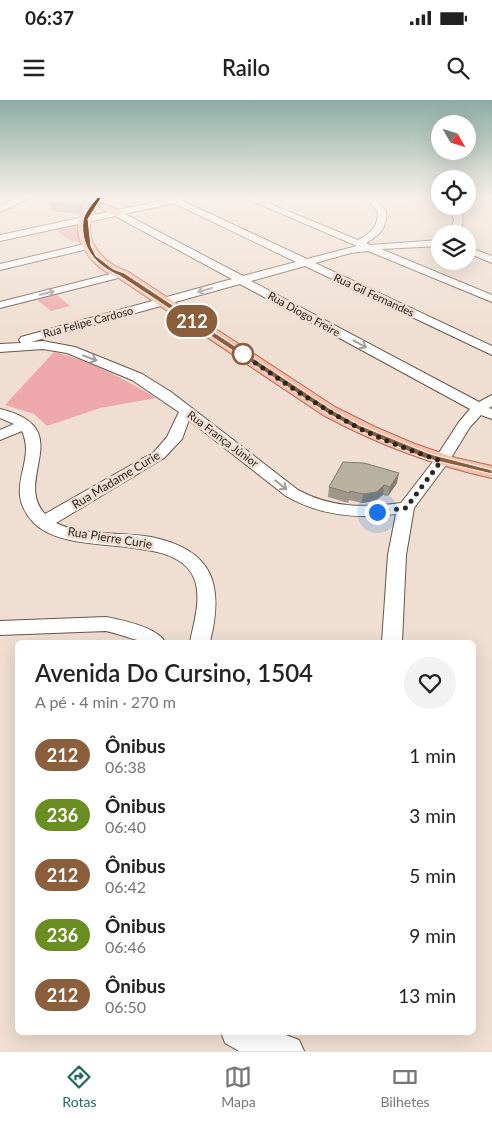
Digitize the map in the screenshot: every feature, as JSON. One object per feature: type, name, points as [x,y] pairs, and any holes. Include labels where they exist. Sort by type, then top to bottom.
[{"type":"main road","points":[[89,242],[91,252],[111,270],[122,274],[329,411],[395,444],[441,461],[492,472]]},
{"type":"main road","points":[[91,252],[96,247],[101,253],[107,252],[122,274]]},
{"type":"street","points":[[64,242],[85,257],[91,252]]},
{"type":"street","name":"Rua Diogo Freire","points":[[172,242],[485,412]]},
{"type":"street","name":"Rua Gil Fernandes","points":[[266,242],[492,351]]},
{"type":"street","points":[[354,242],[492,299]]},
{"type":"street","points":[[363,246],[366,242]]},
{"type":"street","name":"Rua Felipe Cardoso","points":[[46,339],[162,302],[363,246],[431,243]]},
{"type":"street","points":[[476,244],[483,244]]},
{"type":"street","points":[[0,267],[74,249]]},
{"type":"street","points":[[476,253],[492,260]]},
{"type":"street","points":[[0,305],[122,274]]},
{"type":"street","name":"Rua França Júnior","points":[[0,348],[46,339],[137,376],[149,383],[292,493],[310,503],[347,513],[406,508]]},
{"type":"street","points":[[392,640],[397,555],[406,508],[441,461],[464,425],[485,412],[492,399]]},
{"type":"street","name":"Rua Madame Curie","points":[[45,522],[153,459],[174,439],[186,412]]},
{"type":"street","points":[[2,416],[25,424]]},
{"type":"street","points":[[0,436],[25,424]]},
{"type":"street","name":"Rua Pierre Curie","points":[[25,424],[34,437],[26,495],[31,508],[50,526],[76,535],[156,545],[194,562],[203,578],[207,593],[206,615],[200,640]]},
{"type":"street","points":[[179,429],[190,426],[207,427]]},
{"type":"street","points":[[0,628],[106,624],[123,627],[153,640]]},
{"type":"street","points":[[241,1035],[254,1042],[288,1051]]},
{"type":"shaded area","points":[[57,295],[70,306],[51,311],[37,300]]},
{"type":"shaded area","points":[[54,352],[81,360],[106,371],[156,398],[100,408],[47,426],[34,414],[5,405]]},
{"type":"building","points":[[343,462],[364,463],[399,473],[390,487],[384,485],[377,492],[363,494],[350,491],[350,493],[329,487]]},
{"type":"bus line","name":"212","points":[[88,242],[94,257],[115,273],[122,274],[329,411],[395,444],[427,456],[460,466],[492,472]]},
{"type":"route","points":[[243,354],[238,351],[329,411],[356,426],[395,444],[441,461],[406,508],[377,512]]}]
